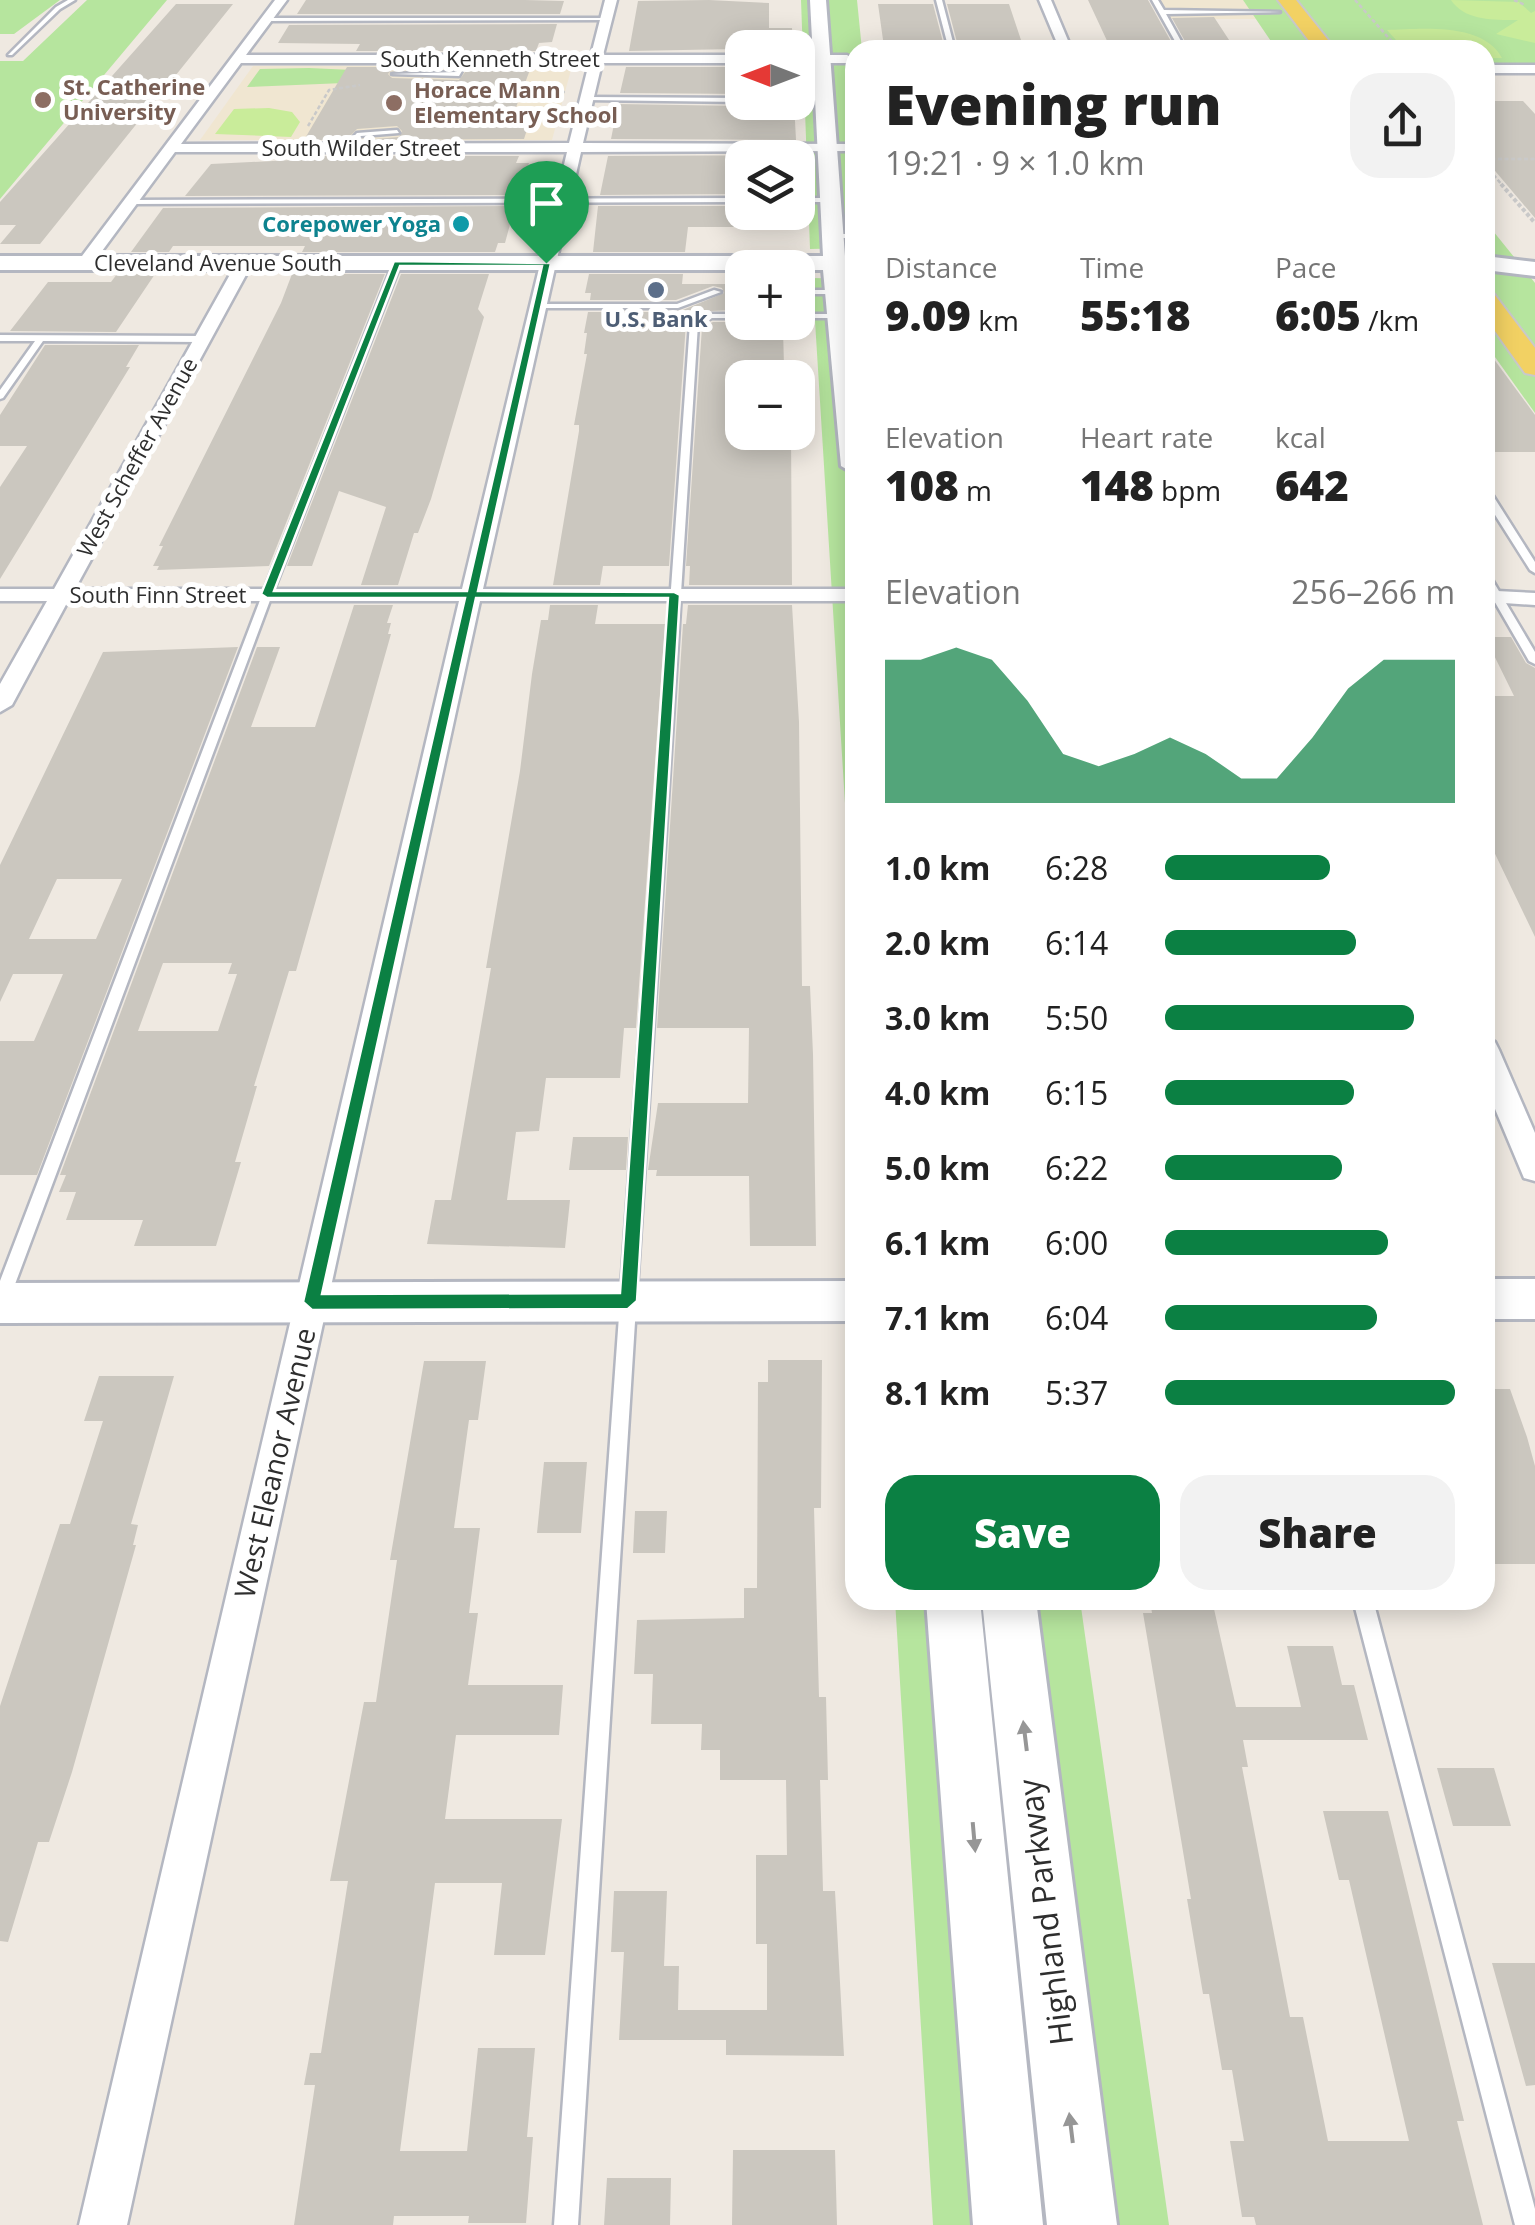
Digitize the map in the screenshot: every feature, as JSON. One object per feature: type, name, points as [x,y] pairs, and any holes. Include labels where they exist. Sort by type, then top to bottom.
[{"type":"main road","points":[[1277,4],[1297,40]]},
{"type":"main road","points":[[1277,4],[1315,40]]},
{"type":"main road","points":[[1495,274],[1535,324]]},
{"type":"main road","points":[[1495,313],[1535,367]]},
{"type":"street","points":[[84,263],[281,0]]},
{"type":"street","points":[[818,0],[833,236],[845,263]]},
{"type":"street","points":[[1046,0],[1062,40]]},
{"type":"street","name":"West Eleanor Avenue","points":[[103,2225],[536,306],[576,148],[575,105],[598,59],[609,10]]},
{"type":"street","name":"South Kenneth Street","points":[[236,59],[725,59]]},
{"type":"street","points":[[815,63],[845,66]]},
{"type":"street","points":[[1495,68],[1535,68]]},
{"type":"street","name":"South Wilder Street","points":[[170,148],[827,147],[845,141]]},
{"type":"street","points":[[1495,261],[1535,258]]},
{"type":"street","name":"West Scheffer Avenue","points":[[0,705],[245,262]]},
{"type":"street","name":"Cleveland Avenue South","points":[[0,263],[845,263]]},
{"type":"street","points":[[1495,263],[1535,269]]},
{"type":"street","name":"South Finn Street","points":[[0,594],[845,595]]},
{"type":"street","points":[[1497,597],[1535,599]]},
{"type":"street","points":[[1495,1074],[1535,1169]]},
{"type":"street","points":[[1495,1299],[1535,1299]]},
{"type":"street","points":[[0,1303],[845,1301]]},
{"type":"street","name":"Highland Parkway","points":[[954,1610],[1008,2225]]},
{"type":"street","name":"Highland Parkway","points":[[1010,1610],[1082,2225]]},
{"type":"lane","points":[[10,54],[58,8],[72,0]]},
{"type":"lane","points":[[939,0],[949,40]]},
{"type":"lane","points":[[1155,0],[1177,40]]},
{"type":"lane","points":[[1162,12],[1277,4]]},
{"type":"lane","points":[[266,20],[609,10]]},
{"type":"lane","points":[[395,74],[459,74],[466,59]]},
{"type":"lane","points":[[815,100],[824,100]]},
{"type":"lane","points":[[575,105],[725,101]]},
{"type":"lane","points":[[346,148],[359,134],[398,132]]},
{"type":"lane","points":[[130,202],[725,200]]},
{"type":"lane","points":[[815,200],[830,200]]},
{"type":"lane","points":[[833,236],[845,236]]},
{"type":"lane","points":[[0,1303],[267,594],[397,263]]},
{"type":"lane","points":[[536,306],[678,306],[717,292]]},
{"type":"lane","points":[[815,298],[845,309]]},
{"type":"lane","points":[[815,314],[845,310]]},
{"type":"lane","points":[[566,2225],[694,324],[710,316],[725,316]]},
{"type":"lane","points":[[0,338],[202,338]]},
{"type":"lane","points":[[0,396],[40,338]]},
{"type":"lane","points":[[1495,507],[1535,570]]},
{"type":"lane","points":[[1495,594],[1535,661]]},
{"type":"lane","points":[[1366,1610],[1527,2225]]},
{"type":"path","points":[[1354,0],[1390,40]]},
{"type":"path","points":[[316,133],[306,128],[329,90],[370,84]]},
{"type":"path","points":[[522,92],[556,92]]},
{"type":"path","points":[[520,111],[575,105]]},
{"type":"path","points":[[1495,161],[1535,159]]},
{"type":"path","points":[[1495,174],[1535,223]]},
{"type":"shaded area","points":[[1157,0],[1243,0],[1256,19],[1168,19]]},
{"type":"shaded area","name":"Horace Mann Elementary School","points":[[253,66],[572,66],[552,140],[200,140]]},
{"type":"green space","points":[[0,0],[60,0],[14,34],[0,34]]},
{"type":"green space","name":"St. Catherine University","points":[[87,0],[167,0],[0,199],[0,61],[23,61]]},
{"type":"green space","points":[[801,0],[857,0],[861,40],[845,40],[845,248],[810,249],[809,230],[815,230],[815,140],[806,140],[805,120],[815,120],[815,30],[802,30]]},
{"type":"green space","points":[[1243,0],[1535,0],[1535,63],[1495,63],[1495,40],[1270,40]]},
{"type":"green space","points":[[1451,0],[1519,2],[1531,13],[1535,11],[1535,43],[1496,34],[1518,20],[1472,16]]},
{"type":"green space","points":[[1387,30],[1450,30],[1484,40],[1396,40]]},
{"type":"green space","points":[[260,69],[374,71],[368,82],[247,87]]},
{"type":"green space","points":[[234,109],[292,112],[300,122],[291,137],[215,134]]},
{"type":"green space","points":[[1495,233],[1535,283],[1535,413],[1495,357]]},
{"type":"green space","points":[[815,278],[845,279],[845,803],[815,321]]},
{"type":"green space","points":[[896,1610],[1081,1610],[1169,2225],[933,2225]]},
{"type":"building","points":[[306,0],[564,1],[560,14],[297,14]]},
{"type":"building","points":[[1088,0],[1148,0],[1170,40],[1107,40]]},
{"type":"building","points":[[638,1],[769,3],[769,28],[792,30],[725,30],[725,49],[629,51]]},
{"type":"building","points":[[176,4],[233,4],[40,244],[0,244],[16,225],[0,225],[0,202]]},
{"type":"building","points":[[878,4],[933,4],[942,40],[883,40]]},
{"type":"building","points":[[947,4],[1009,4],[1021,40],[956,40]]},
{"type":"building","points":[[1214,17],[1229,40],[1184,40],[1172,18]]},
{"type":"building","points":[[557,24],[552,42],[539,43],[536,51],[356,51],[360,44],[278,43],[289,25]]},
{"type":"building","name":"Horace Mann Elementary School","points":[[347,67],[455,67],[392,70],[388,74],[392,78],[459,80],[469,67],[531,67],[515,110],[532,114],[524,139],[363,140],[399,137],[402,131],[397,126],[357,129],[346,140],[304,140]]},
{"type":"building","points":[[626,67],[725,67],[725,94],[620,93]]},
{"type":"building","points":[[1495,101],[1523,101],[1535,114],[1535,218],[1495,171]]},
{"type":"building","points":[[618,104],[725,106],[725,120],[795,120],[796,140],[611,139]]},
{"type":"building","points":[[725,155],[725,194],[600,195],[608,156]]},
{"type":"building","points":[[294,156],[519,156],[516,163],[529,163],[520,195],[185,196],[211,164],[292,160]]},
{"type":"building","points":[[515,206],[505,243],[498,243],[495,252],[302,252],[305,246],[173,246],[169,252],[131,252],[163,208]]},
{"type":"building","points":[[598,206],[725,206],[725,227],[688,227],[685,252],[593,252]]},
{"type":"building","points":[[117,274],[155,274],[116,332],[10,331],[48,282],[111,282]]},
{"type":"building","points":[[292,274],[385,274],[269,566],[157,570],[159,566],[153,566],[163,546],[159,546]]},
{"type":"building","points":[[401,274],[489,274],[478,309],[484,317],[431,499],[418,533],[414,533],[398,585],[361,585],[386,507],[339,491],[312,566],[287,566]]},
{"type":"building","points":[[589,274],[683,274],[682,284],[725,284],[725,310],[710,311],[686,323],[669,566],[603,566],[600,585],[553,585],[579,431],[579,425],[574,425],[587,354],[584,333],[588,312],[678,312],[724,293],[722,288],[713,286],[676,300],[590,300],[591,293],[585,293]]},
{"type":"building","points":[[725,322],[725,340],[783,340],[784,360],[725,360],[725,450],[791,450],[792,585],[689,585],[690,566],[686,566],[702,327]]},
{"type":"building","points":[[45,345],[139,345],[126,367],[130,367],[0,579],[0,487],[27,446],[0,446],[0,415]]},
{"type":"building","points":[[1495,361],[1535,415],[1535,452],[1495,452]]},
{"type":"building","points":[[354,605],[393,605],[387,623],[391,623],[391,634],[296,971],[289,971],[254,1086],[235,1162],[241,1162],[216,1246],[134,1246],[143,1220],[66,1220],[76,1192],[59,1192],[66,1175],[60,1175],[257,647],[280,647],[251,727],[315,727]],"holes":[[[163,963],[232,963],[228,974],[237,974],[218,1031],[138,1031]]]},
{"type":"building","points":[[550,605],[598,605],[595,624],[665,624],[636,1028],[624,1028],[620,1078],[546,1078],[539,1131],[516,1132],[507,1200],[570,1200],[565,1248],[427,1244],[435,1200],[451,1200],[491,968],[486,968],[520,771],[532,674],[541,620],[548,620]]},
{"type":"building","points":[[688,605],[792,605],[799,722],[802,986],[810,986],[816,1246],[750,1246],[749,1176],[656,1176],[657,1170],[648,1170],[658,1103],[748,1103],[749,1028],[657,1028],[683,624]]},
{"type":"building","points":[[1495,637],[1511,637],[1526,663],[1535,668],[1535,937],[1495,854],[1495,696],[1514,696],[1495,657]]},
{"type":"building","points":[[238,647],[37,1175],[0,1175],[0,1041],[34,1041],[63,974],[13,974],[0,1002],[0,865],[103,652]],"holes":[[[57,879],[122,879],[96,939],[29,939]]]},
{"type":"building","points":[[573,1137],[628,1137],[626,1170],[569,1170]]},
{"type":"building","points":[[768,1360],[822,1360],[821,1508],[814,1508],[819,1697],[826,1697],[828,1780],[820,1780],[823,1891],[835,1891],[844,2056],[726,2055],[726,2040],[619,2040],[624,1952],[611,1952],[614,1891],[667,1891],[664,1966],[679,1966],[678,2010],[767,2010],[767,1944],[756,1944],[756,1855],[787,1855],[786,1780],[720,1780],[720,1750],[701,1750],[702,1724],[651,1724],[653,1674],[634,1674],[637,1620],[744,1618],[744,1588],[757,1588],[758,1382],[768,1382]]},
{"type":"building","points":[[424,1361],[486,1361],[478,1420],[469,1420],[454,1528],[480,1528],[469,1613],[478,1613],[468,1685],[563,1685],[559,1735],[456,1735],[445,1819],[562,1819],[545,1955],[494,1955],[502,1883],[435,1883],[400,2151],[467,2151],[478,2048],[535,2048],[527,2137],[533,2137],[526,2223],[468,2223],[469,2216],[394,2216],[393,2225],[294,2225],[315,2085],[304,2085],[310,2053],[321,2053],[348,1881],[330,1881],[364,1702],[376,1702],[397,1560],[390,1560]]},
{"type":"building","points":[[99,1376],[174,1376],[131,1524],[138,1525],[136,1545],[72,1772],[49,1842],[38,1842],[8,1942],[0,1941],[0,1706],[60,1524],[70,1524],[103,1421],[84,1421]]},
{"type":"building","points":[[1495,1389],[1510,1389],[1535,1466],[1535,1564],[1495,1564]]},
{"type":"building","points":[[544,1462],[587,1462],[581,1533],[537,1533]]},
{"type":"building","points":[[635,1511],[667,1511],[665,1553],[633,1553]]},
{"type":"building","points":[[1152,1610],[1214,1610],[1236,1707],[1301,1707],[1287,1646],[1333,1646],[1342,1685],[1354,1685],[1368,1740],[1243,1740],[1248,1767],[1242,1767],[1290,2017],[1303,2017],[1328,2141],[1409,2141],[1349,1880],[1339,1880],[1323,1811],[1388,1811],[1464,2121],[1457,2121],[1483,2225],[1256,2225],[1254,2217],[1242,2217],[1230,2141],[1244,2141],[1232,2070],[1222,2070],[1209,1994],[1203,1994],[1143,1613]]},
{"type":"building","points":[[1437,1768],[1494,1768],[1511,1826],[1453,1826]]},
{"type":"building","points":[[1492,1963],[1535,1963],[1535,2085],[1526,2086]]},
{"type":"building","points":[[733,2150],[835,2150],[837,2225],[732,2225]]},
{"type":"building","points":[[607,2178],[671,2178],[670,2225],[604,2225]]},
{"type":"place","name":"St. Catherine University","points":[[43,100]]},
{"type":"place","name":"Horace Mann Elementary School","points":[[394,103]]},
{"type":"place","name":"Corepower Yoga","points":[[461,224]]},
{"type":"place","name":"U.S. Bank","points":[[656,290]]},
{"type":"route","points":[[546,263],[397,263],[267,594],[355,595],[472,595],[498,595],[586,595],[674,595],[628,1301],[312,1302],[472,595],[546,263]]}]
